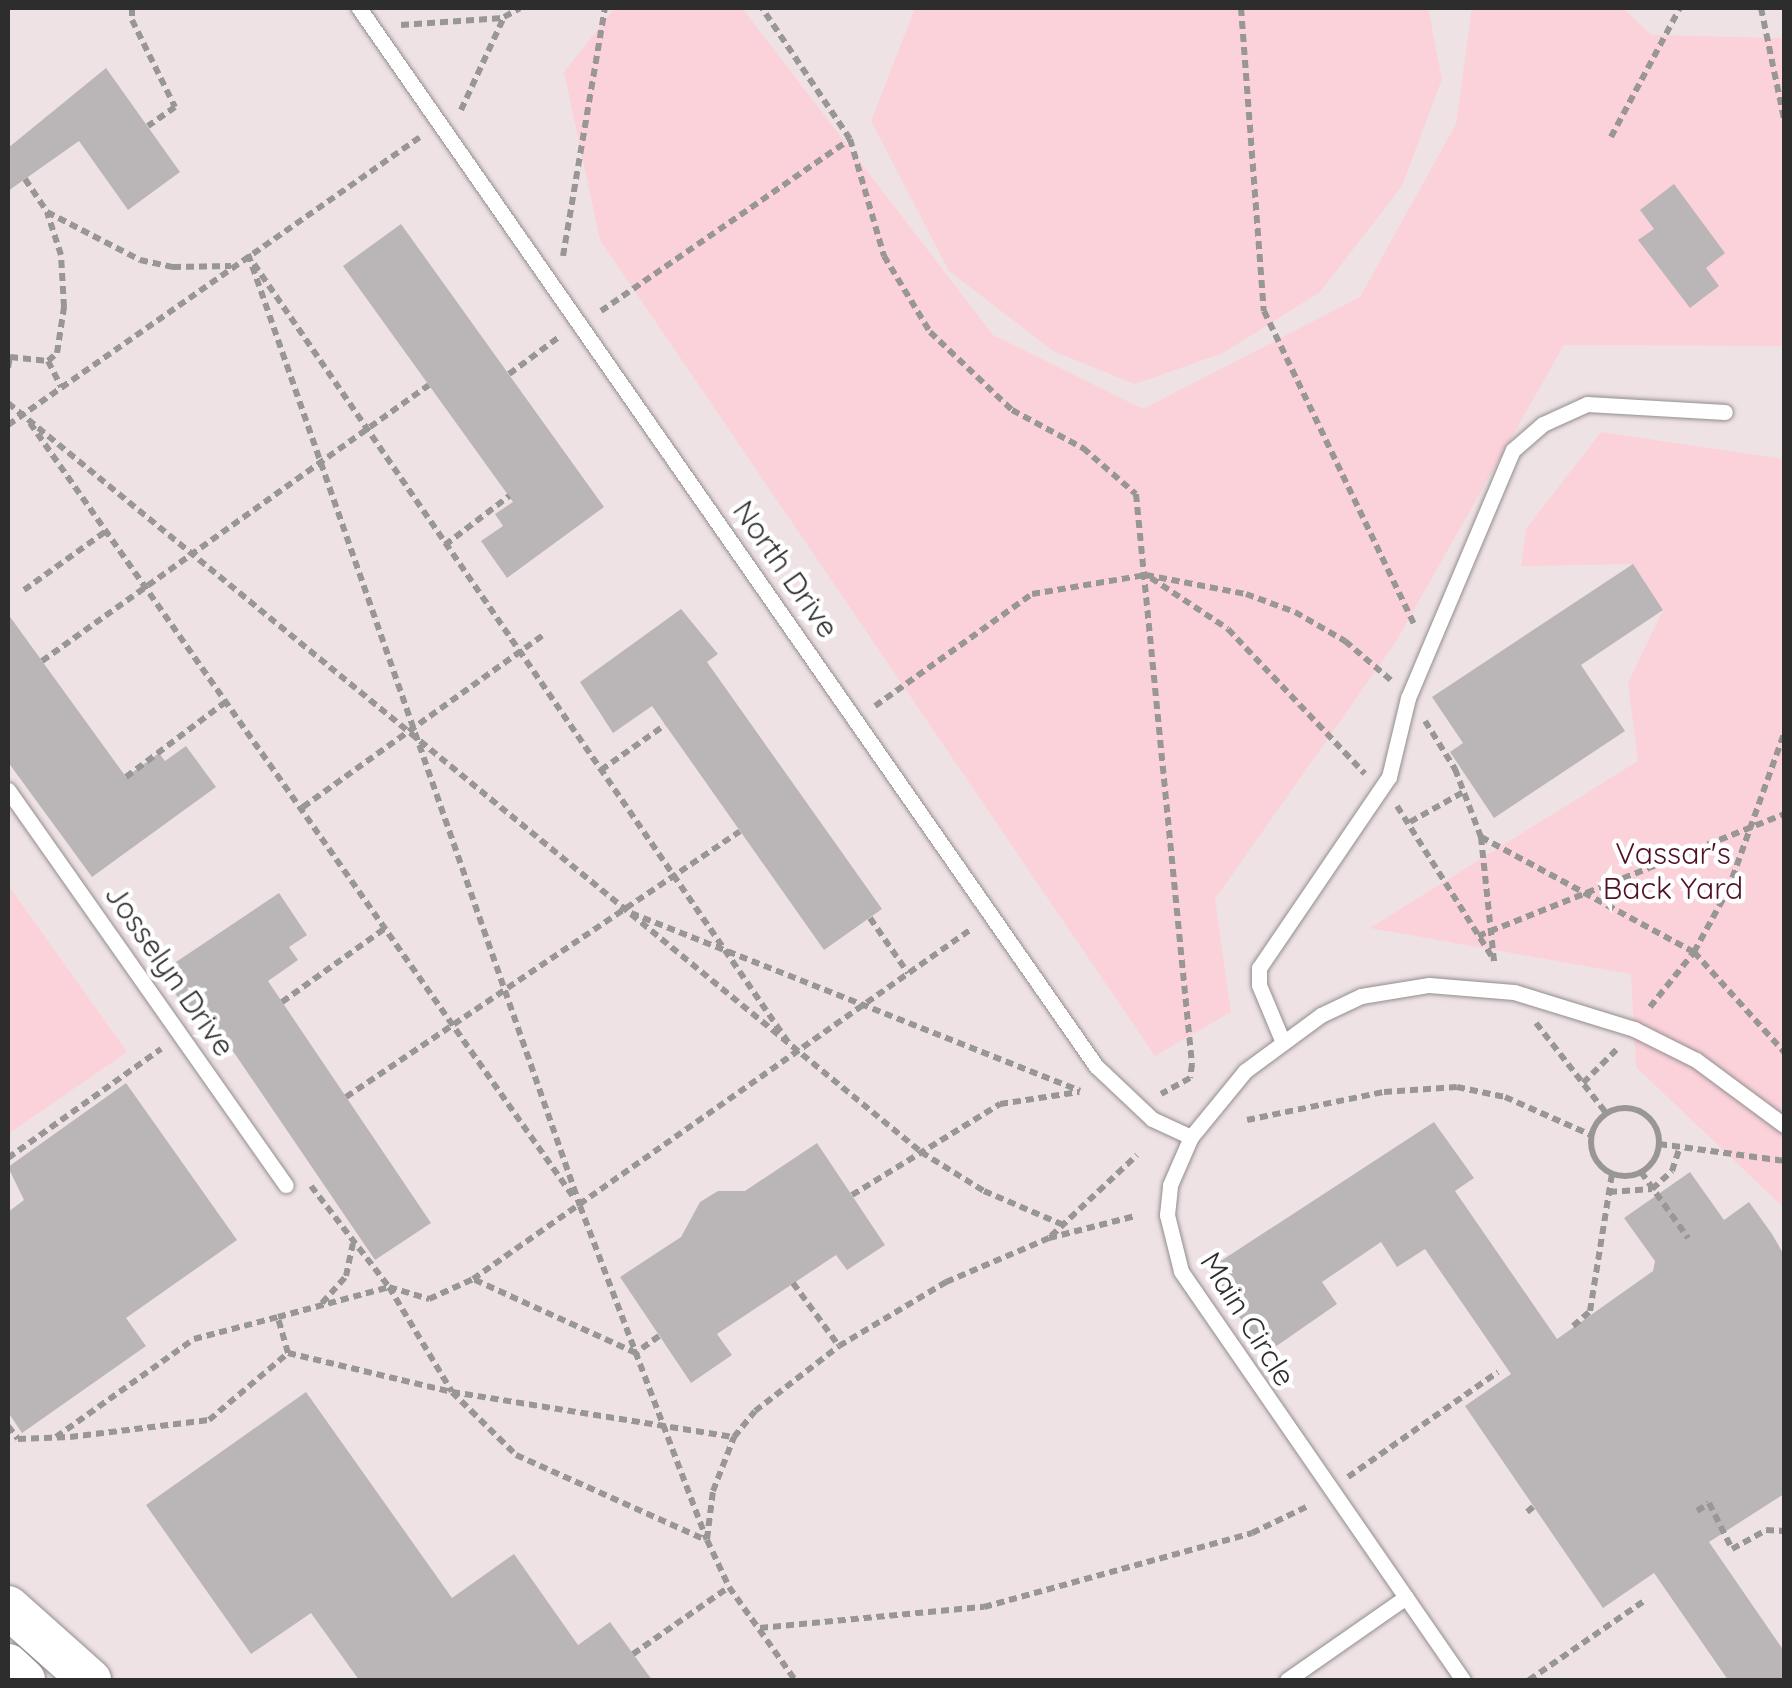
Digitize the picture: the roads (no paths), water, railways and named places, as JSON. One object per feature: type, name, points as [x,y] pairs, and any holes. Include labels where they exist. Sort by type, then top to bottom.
[{"type":"main road","points":[[8,1607],[90,1680]]},
{"type":"main road","points":[[8,1665],[24,1680]]},
{"type":"lane","name":"North Drive","points":[[360,8],[1096,1066],[1152,1119],[1190,1137]]},
{"type":"lane","points":[[1282,1040],[1259,984],[1260,968],[1390,777],[1408,698],[1504,468],[1528,434],[1587,404],[1725,412]]},
{"type":"lane","name":"Josselyn Drive","points":[[8,790],[286,1185]]},
{"type":"lane","name":"Main Circle","points":[[1463,1680],[1181,1271],[1167,1215],[1170,1184],[1190,1137],[1232,1085],[1282,1040],[1361,996],[1398,987],[1514,992],[1634,1029],[1696,1060],[1784,1124]]},
{"type":"lane","points":[[1287,1680],[1406,1597]]},
{"type":"park label","name":"Vassar's Back Yard","points":[[1673,870]]}]
